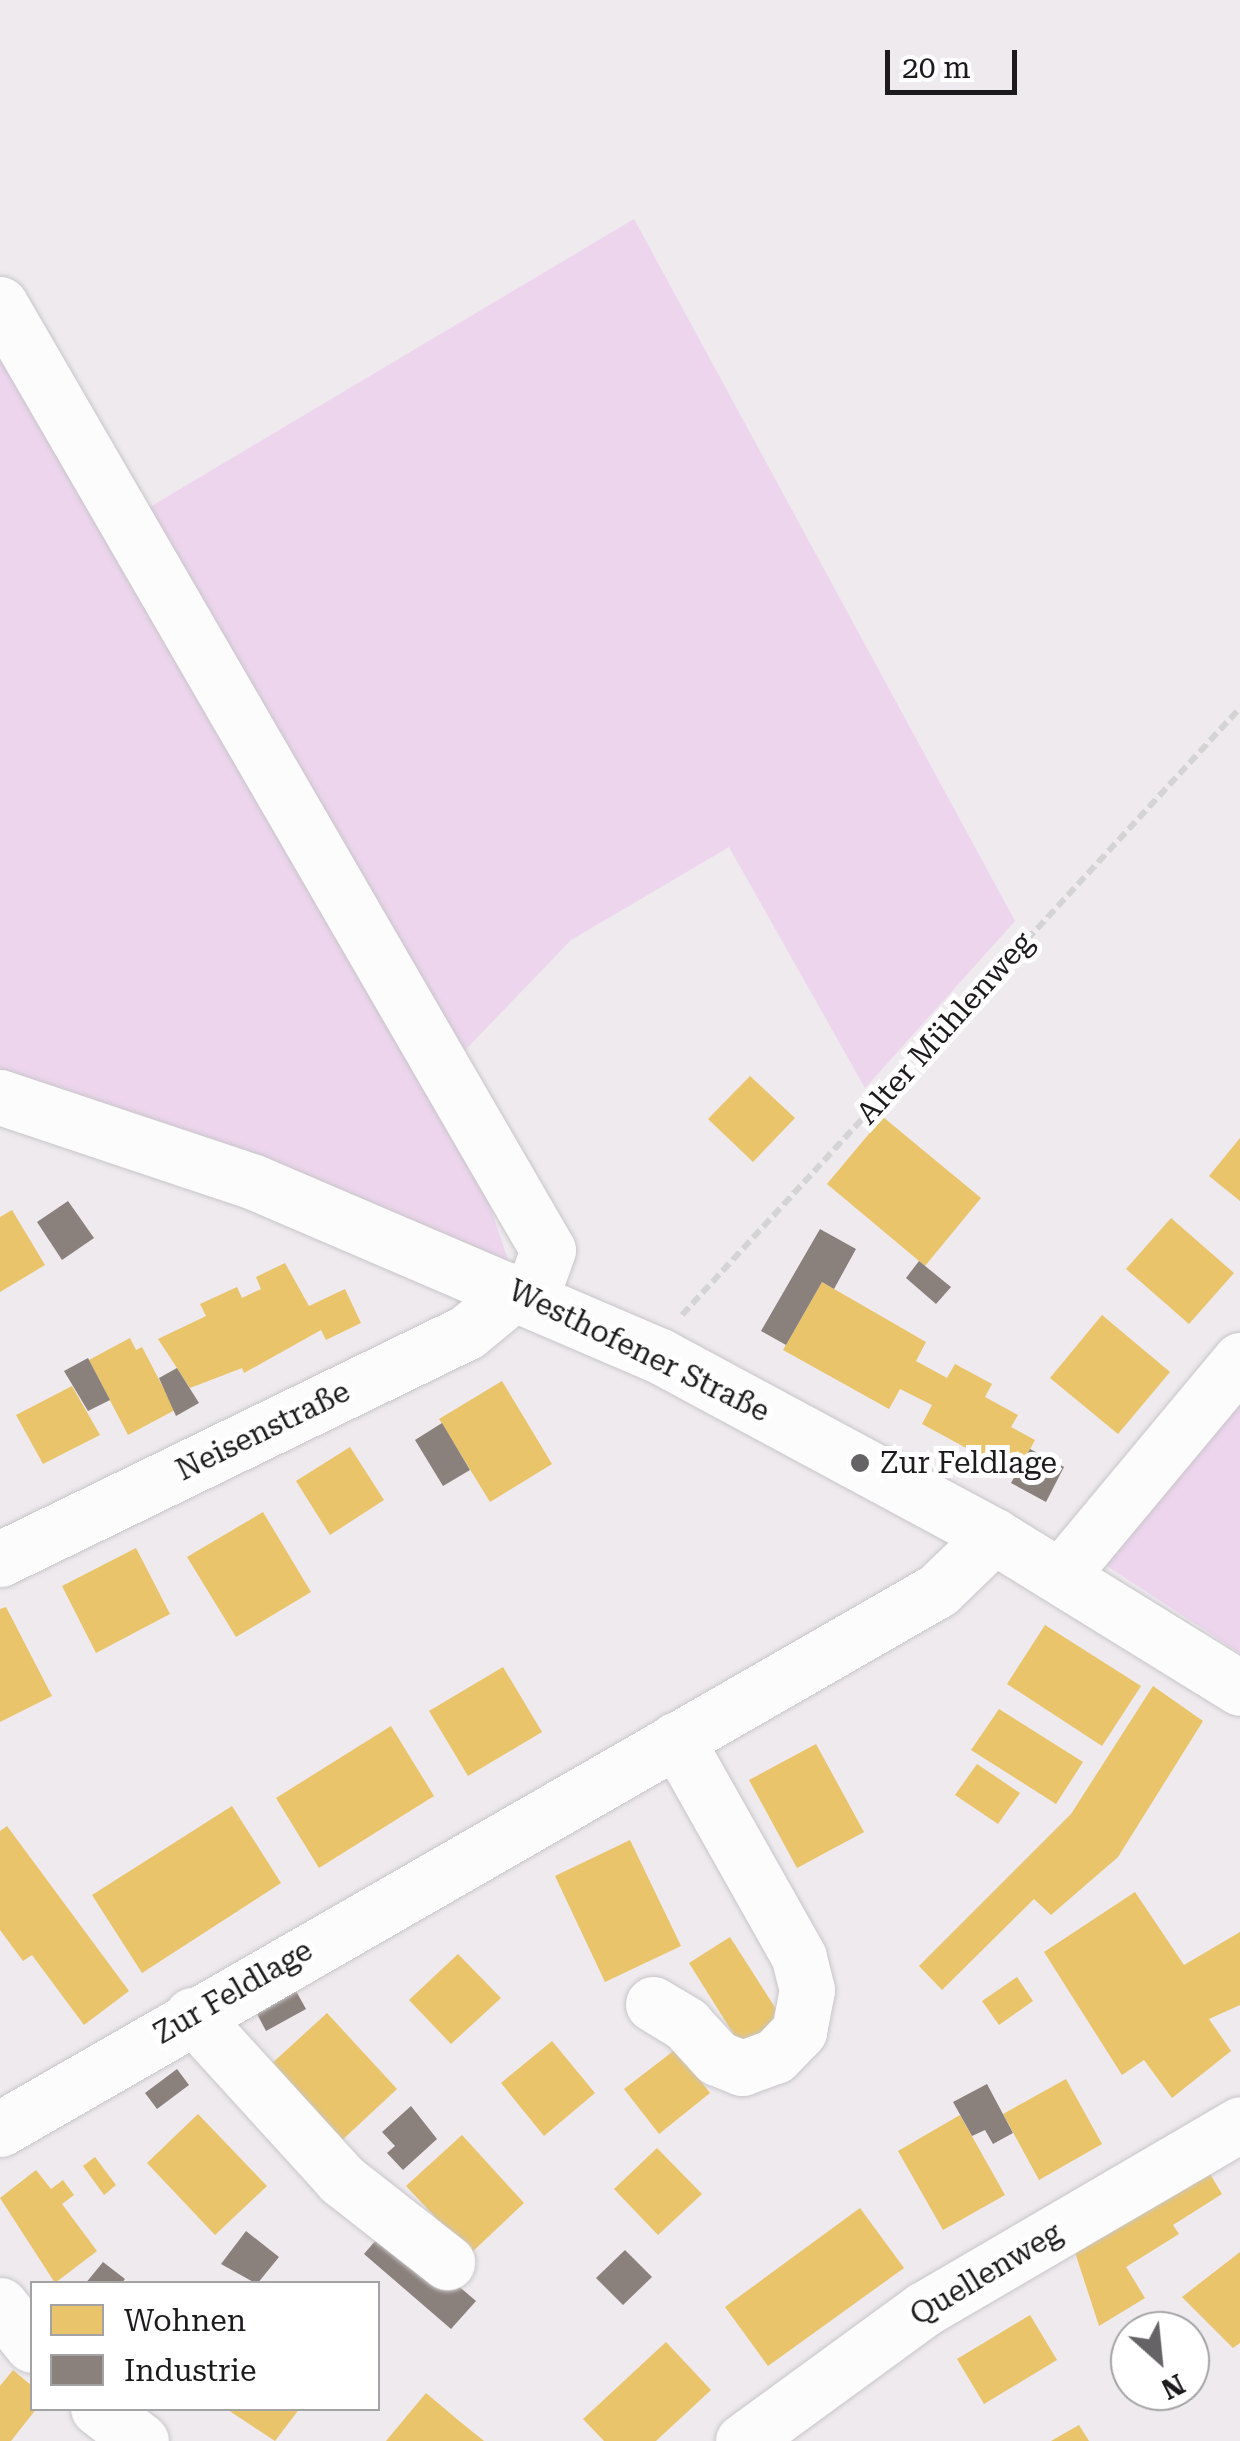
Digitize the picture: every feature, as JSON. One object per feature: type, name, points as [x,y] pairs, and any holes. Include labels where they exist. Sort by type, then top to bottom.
[{"type":"street","points":[[0,304],[548,1250],[524,1294]]},
{"type":"street","name":"Westhofener Straße","points":[[0,1097],[254,1182],[524,1294],[660,1356],[994,1536],[1240,1688]]},
{"type":"street","name":"Neisenstraße","points":[[0,1558],[466,1332],[524,1294]]},
{"type":"street","points":[[1061,1576],[1240,1360]]},
{"type":"street","name":"Zur Feldlage","points":[[0,2128],[938,1590],[994,1536]]},
{"type":"street","points":[[652,2004],[686,2024],[717,2058],[742,2068],[775,2056],[800,2031],[806,1990],[799,1957],[676,1740]]},
{"type":"street","points":[[192,2015],[341,2180],[447,2262]]},
{"type":"street","name":"Quellenweg","points":[[743,2441],[924,2310],[1240,2124]]},
{"type":"street","points":[[0,2305],[30,2342]]},
{"type":"street","points":[[102,2411],[140,2441]]},
{"type":"path","name":"Alter Mühlenweg","points":[[660,1356],[682,1316],[1240,708]]},
{"type":"shaded area","points":[[634,219],[1015,921],[865,1088],[729,847],[571,940],[445,1071],[518,1290],[0,1097],[0,304],[128,520]]},
{"type":"shaded area","points":[[1240,1380],[1240,1653],[1107,1566],[1103,1551]]},
{"type":"building: Wohnen","points":[[750,1076],[795,1118],[753,1162],[708,1119]]},
{"type":"building: Wohnen","points":[[883,1117],[981,1198],[925,1266],[827,1184]]},
{"type":"building: Wohnen","points":[[1240,1138],[1240,1201],[1209,1176]]},
{"type":"building: Wohnen","points":[[12,1210],[45,1265],[0,1292],[0,1217]]},
{"type":"building: Wohnen","points":[[1171,1218],[1234,1273],[1189,1324],[1126,1269]]},
{"type":"building: Wohnen","points":[[285,1263],[309,1306],[345,1289],[361,1323],[326,1340],[321,1330],[244,1373],[242,1368],[190,1388],[158,1339],[206,1316],[200,1304],[237,1287],[242,1298],[261,1289],[256,1277]]},
{"type":"building: Wohnen","points":[[822,1282],[926,1342],[916,1361],[947,1378],[955,1364],[992,1384],[985,1397],[1018,1415],[1011,1427],[1035,1440],[1016,1475],[922,1424],[932,1405],[900,1389],[889,1409],[783,1350]]},
{"type":"building: Wohnen","points":[[1102,1315],[1170,1372],[1118,1434],[1050,1378]]},
{"type":"building: Wohnen","points":[[130,1338],[136,1350],[142,1347],[175,1410],[128,1435],[89,1360]]},
{"type":"building: Wohnen","points":[[502,1381],[552,1464],[490,1502],[439,1419]]},
{"type":"building: Wohnen","points":[[72,1386],[100,1435],[43,1464],[16,1415]]},
{"type":"building: Wohnen","points":[[350,1447],[384,1500],[330,1535],[296,1481]]},
{"type":"building: Wohnen","points":[[263,1512],[311,1592],[236,1637],[187,1557]]},
{"type":"building: Wohnen","points":[[136,1548],[170,1614],[96,1653],[62,1586]]},
{"type":"building: Wohnen","points":[[6,1607],[52,1696],[0,1722],[0,1609]]},
{"type":"building: Wohnen","points":[[1045,1625],[1141,1686],[1102,1746],[1007,1684]]},
{"type":"building: Wohnen","points":[[503,1667],[542,1732],[468,1776],[429,1711]]},
{"type":"building: Wohnen","points":[[1153,1686],[1203,1721],[1118,1857],[1051,1915],[1034,1899],[942,1990],[919,1966],[1071,1814]]},
{"type":"building: Wohnen","points":[[999,1709],[1083,1762],[1056,1804],[971,1750]]},
{"type":"building: Wohnen","points":[[391,1726],[434,1796],[319,1868],[276,1798]]},
{"type":"building: Wohnen","points":[[816,1744],[864,1832],[797,1868],[749,1780]]},
{"type":"building: Wohnen","points":[[977,1764],[1020,1793],[998,1824],[955,1795]]},
{"type":"building: Wohnen","points":[[232,1806],[281,1883],[142,1973],[92,1895]]},
{"type":"building: Wohnen","points":[[7,1826],[129,1991],[84,2025],[32,1955],[23,1961],[0,1930],[0,1831]]},
{"type":"building: Wohnen","points":[[630,1840],[681,1946],[605,1982],[555,1876]]},
{"type":"building: Wohnen","points":[[1135,1892],[1184,1965],[1240,1932],[1240,2005],[1209,2019],[1231,2051],[1172,2098],[1144,2060],[1122,2075],[1044,1952]]},
{"type":"building: Wohnen","points":[[730,1937],[783,2020],[741,2046],[689,1963]]},
{"type":"building: Wohnen","points":[[458,1954],[501,1998],[451,2044],[409,2000]]},
{"type":"building: Wohnen","points":[[1017,1977],[1033,2001],[999,2025],[982,2001]]},
{"type":"building: Wohnen","points":[[327,2013],[397,2089],[339,2143],[268,2067]]},
{"type":"building: Wohnen","points":[[552,2041],[595,2093],[544,2136],[501,2083]]},
{"type":"building: Wohnen","points":[[676,2049],[710,2093],[659,2134],[624,2089]]},
{"type":"building: Wohnen","points":[[1066,2079],[1102,2144],[1039,2180],[1003,2114]]},
{"type":"building: Wohnen","points":[[198,2114],[267,2186],[215,2235],[147,2163]]},
{"type":"building: Wohnen","points":[[960,2115],[1005,2195],[943,2230],[898,2151]]},
{"type":"building: Wohnen","points":[[462,2135],[524,2203],[470,2254],[406,2186]]},
{"type":"building: Wohnen","points":[[657,2148],[702,2194],[658,2235],[614,2189]]},
{"type":"building: Wohnen","points":[[95,2157],[116,2185],[104,2195],[83,2166]]},
{"type":"building: Wohnen","points":[[1202,2161],[1222,2194],[1173,2225],[1179,2234],[1126,2267],[1145,2298],[1124,2311],[1110,2311],[1110,2319],[1099,2326],[1072,2243]]},
{"type":"building: Wohnen","points":[[36,2170],[51,2189],[63,2180],[74,2195],[62,2204],[97,2251],[54,2281],[0,2198]]},
{"type":"building: Wohnen","points":[[860,2208],[904,2268],[768,2366],[725,2307]]},
{"type":"building: Wohnen","points":[[1240,2252],[1240,2343],[1233,2348],[1210,2325],[1210,2311],[1196,2311],[1182,2297]]},
{"type":"building: Wohnen","points":[[1030,2315],[1057,2360],[984,2404],[957,2359]]},
{"type":"building: Wohnen","points":[[666,2342],[711,2390],[656,2441],[604,2441],[583,2419]]},
{"type":"building: Wohnen","points":[[13,2370],[30,2384],[30,2411],[35,2411],[11,2441],[0,2441],[0,2386]]},
{"type":"building: Wohnen","points":[[426,2393],[458,2420],[484,2441],[386,2441]]},
{"type":"building: Wohnen","points":[[230,2411],[298,2411],[275,2441]]},
{"type":"building: Wohnen","points":[[1079,2425],[1089,2441],[1051,2441]]},
{"type":"building: Industrie","points":[[68,1201],[94,1238],[62,1260],[37,1222]]},
{"type":"building: Industrie","points":[[820,1229],[856,1249],[834,1289],[822,1282],[786,1345],[761,1331]]},
{"type":"building: Industrie","points":[[919,1261],[951,1287],[936,1304],[906,1278]]},
{"type":"building: Industrie","points":[[88,1358],[110,1400],[88,1411],[64,1371]]},
{"type":"building: Industrie","points":[[177,1368],[199,1403],[176,1416],[159,1378]]},
{"type":"building: Industrie","points":[[442,1423],[470,1470],[443,1486],[415,1440]]},
{"type":"building: Industrie","points":[[1030,1449],[1064,1467],[1046,1502],[1011,1483]]},
{"type":"building: Industrie","points":[[296,1991],[306,2009],[266,2031],[256,2012]]},
{"type":"building: Industrie","points":[[177,2069],[189,2085],[157,2109],[145,2093]]},
{"type":"building: Industrie","points":[[987,2084],[1013,2133],[993,2144],[985,2130],[972,2136],[953,2102]]},
{"type":"building: Industrie","points":[[411,2106],[437,2139],[403,2170],[387,2153],[395,2146],[382,2132]]},
{"type":"building: Industrie","points":[[388,2226],[476,2301],[451,2329],[364,2254]]},
{"type":"building: Industrie","points":[[246,2231],[279,2257],[259,2281],[252,2281],[221,2264]]},
{"type":"building: Industrie","points":[[625,2250],[652,2277],[623,2305],[596,2278]]},
{"type":"building: Industrie","points":[[103,2262],[125,2279],[123,2281],[87,2281]]},
{"type":"place","name":"Zur Feldlage","points":[[860,1463]]}]
